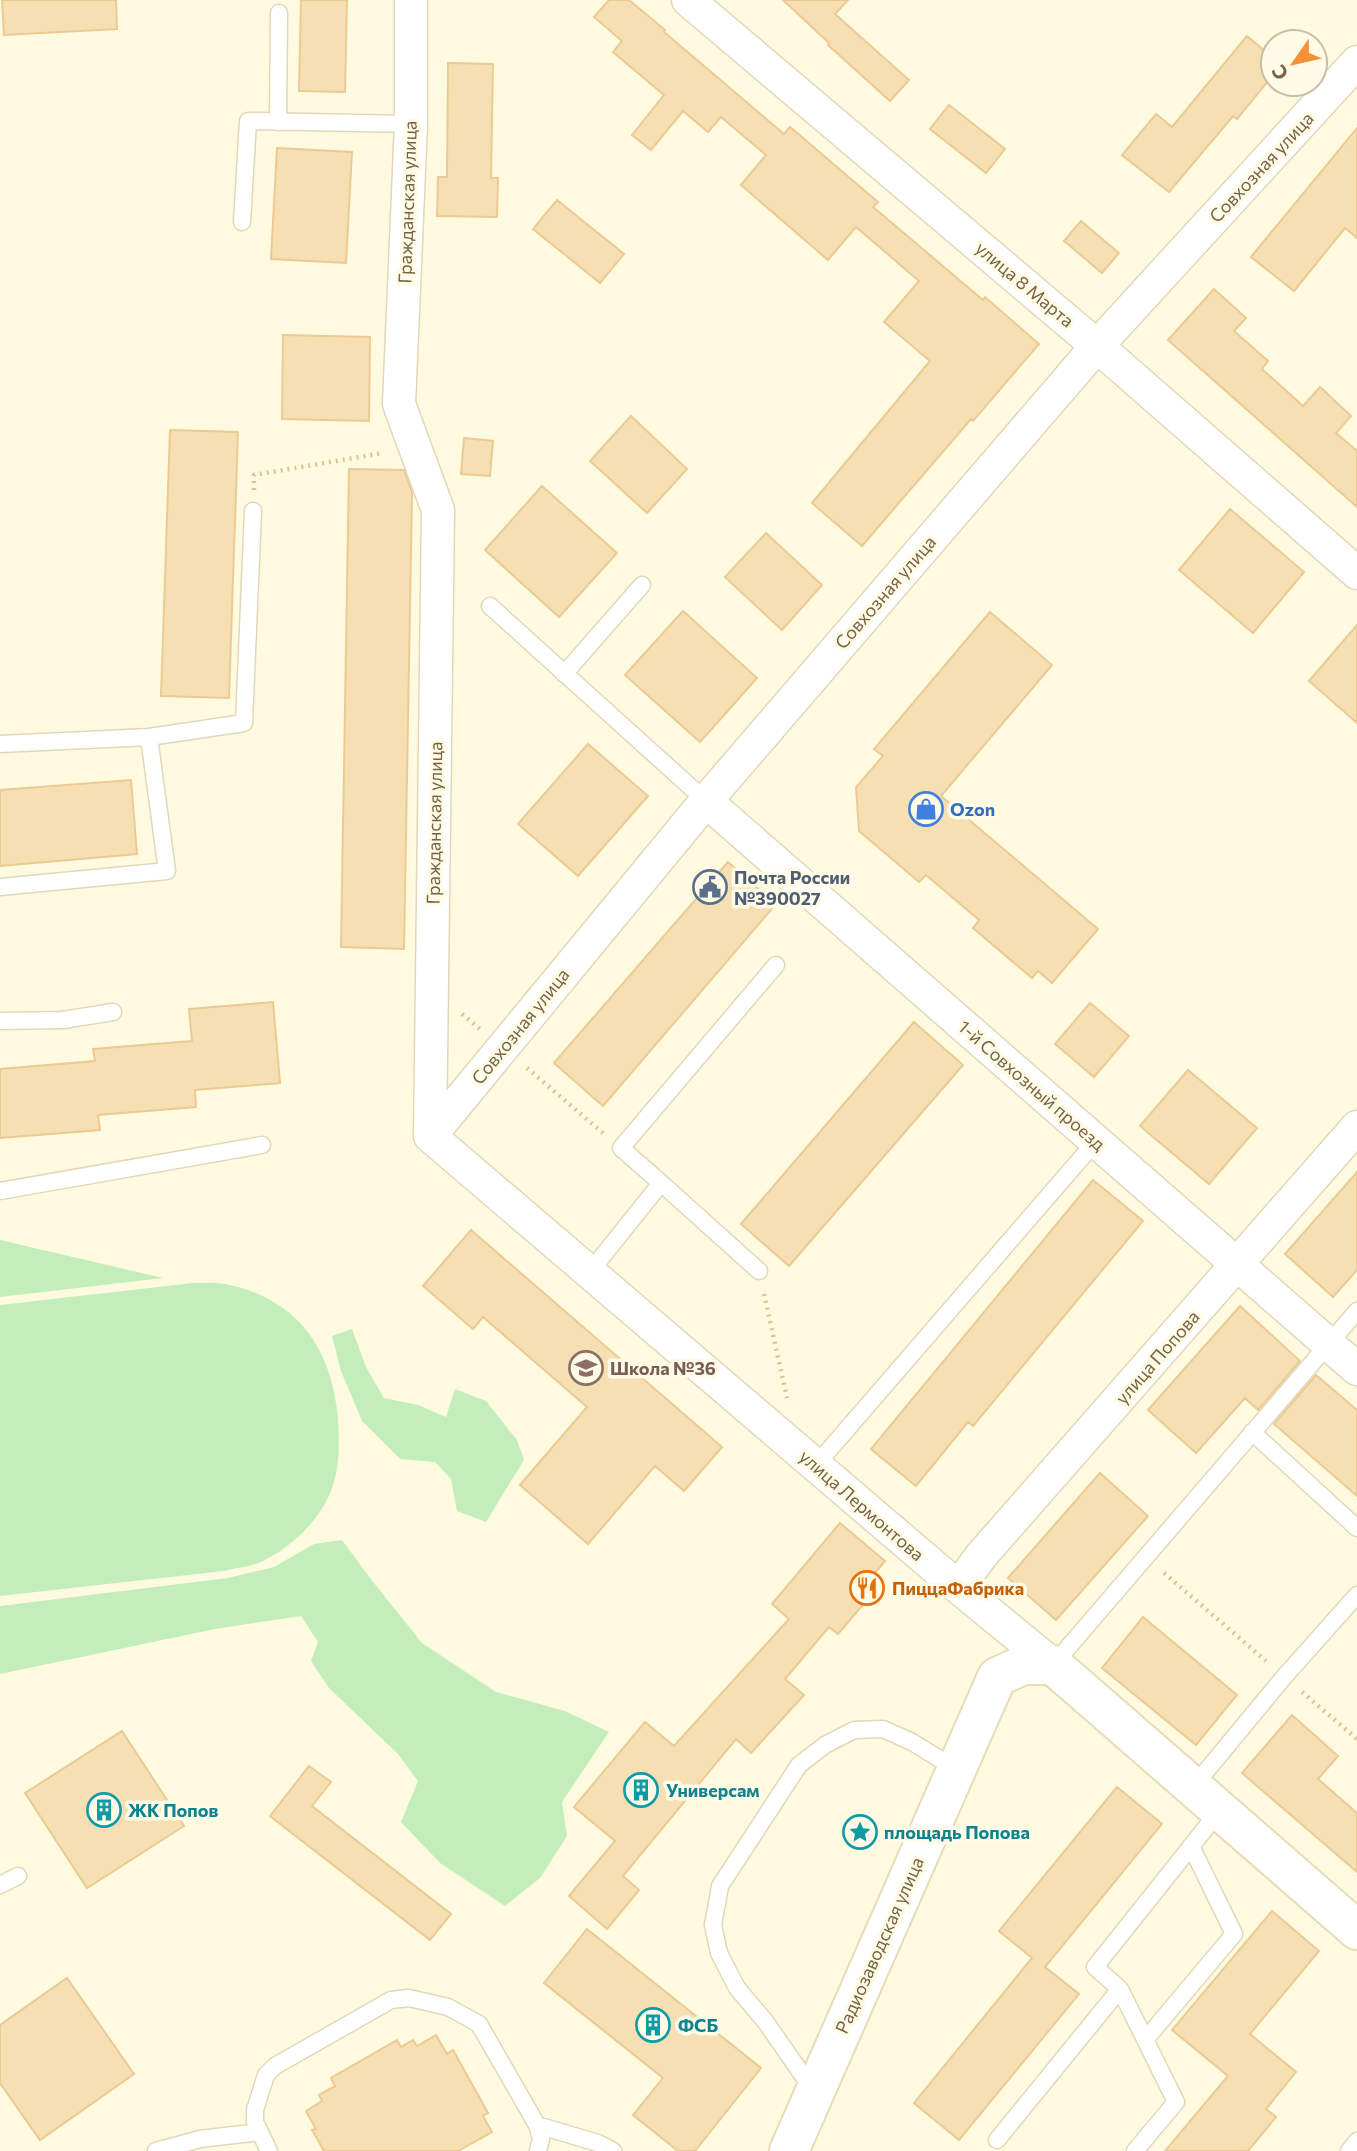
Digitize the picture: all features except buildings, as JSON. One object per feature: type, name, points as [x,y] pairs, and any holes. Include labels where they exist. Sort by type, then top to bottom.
[{"type":"street","name":"Гражданская улица","points":[[411,0],[411,124],[399,404],[438,510],[430,1136]]},
{"type":"street","name":"улица 8 Марта","points":[[688,0],[1097,345],[1357,573]]},
{"type":"street","name":"Совхозная улица","points":[[430,1136],[706,801],[1097,345],[1357,62]]},
{"type":"street","name":"1-й Совхозный проезд","points":[[706,801],[1357,1370]]},
{"type":"street","name":"улица Попова","points":[[958,1587],[981,1556],[1357,1127]]},
{"type":"street","name":"улица Лермонтова","points":[[430,1136],[1053,1665],[1357,1930]]},
{"type":"street","name":"Радиозаводская улица","points":[[789,2151],[997,1677],[1023,1665],[1053,1665]]},
{"type":"lane","points":[[278,122],[279,13]]},
{"type":"lane","points":[[242,222],[248,121],[411,124]]},
{"type":"lane","points":[[0,744],[149,737],[244,723],[253,511]]},
{"type":"lane","points":[[564,674],[642,585]]},
{"type":"lane","points":[[490,606],[706,801]]},
{"type":"lane","points":[[0,887],[167,871],[149,737]]},
{"type":"lane","points":[[759,1271],[621,1148],[776,965]]},
{"type":"lane","points":[[0,1021],[63,1020],[113,1012]]},
{"type":"lane","points":[[816,1465],[1096,1141]]},
{"type":"lane","points":[[0,1191],[262,1145]]},
{"type":"lane","points":[[589,1273],[661,1183]]},
{"type":"lane","points":[[1053,1665],[1357,1311]]},
{"type":"lane","points":[[1252,1433],[1357,1528]]},
{"type":"lane","points":[[1135,2151],[1176,2102],[1120,1989],[1095,1967],[1191,1846],[1207,1798],[1284,1677],[1357,1595]]},
{"type":"lane","points":[[814,2092],[765,2021],[737,1988],[719,1953],[713,1926],[720,1886],[799,1765],[825,1745],[853,1730],[883,1730],[912,1742],[956,1769]]},
{"type":"lane","points":[[1145,2040],[1234,1934],[1191,1846]]},
{"type":"lane","points":[[0,1885],[18,1876]]},
{"type":"lane","points":[[997,2140],[1120,1989]]},
{"type":"lane","points":[[270,2151],[255,2122],[255,2110],[266,2075],[286,2060],[391,2000],[400,1998],[448,2007],[479,2024],[537,2125],[541,2139],[538,2151]]},
{"type":"lane","points":[[537,2125],[598,2143],[613,2151]]},
{"type":"lane","points":[[156,2151],[200,2138],[259,2132]]},
{"type":"lane","points":[[1349,2151],[1357,2141]]},
{"type":"path","points":[[253,511],[254,475],[415,448]]},
{"type":"path","points":[[759,1271],[789,1406]]},
{"type":"path","points":[[1144,1556],[1357,1738]]},
{"type":"green space","points":[[0,1240],[163,1278],[0,1297]]},
{"type":"green space","points":[[193,1283],[225,1284],[272,1301],[291,1314],[319,1349],[334,1393],[339,1435],[336,1474],[322,1508],[293,1541],[256,1564],[224,1571],[0,1596],[0,1305]]},
{"type":"green space","points":[[352,1329],[366,1367],[384,1398],[418,1405],[446,1417],[455,1389],[486,1401],[517,1440],[524,1460],[486,1522],[457,1511],[451,1479],[435,1462],[400,1459],[362,1421],[341,1371],[332,1336]]},
{"type":"green space","points":[[342,1540],[422,1643],[496,1692],[565,1711],[609,1732],[562,1802],[567,1836],[540,1878],[505,1906],[440,1863],[401,1822],[418,1781],[398,1754],[329,1688],[311,1661],[318,1642],[301,1616],[215,1629],[0,1674],[0,1606],[228,1578],[274,1567],[314,1544]]},
{"type":"place","name":"Ozon","points":[[926,809]]},
{"type":"place","name":"Почта России №390027","points":[[710,887]]},
{"type":"place","name":"Школа №36","points":[[586,1368]]},
{"type":"place","name":"ПиццаФабрика","points":[[867,1588]]},
{"type":"place","name":"Универсам","points":[[641,1790]]},
{"type":"place","name":"ЖК Попов","points":[[104,1810]]},
{"type":"place","name":"площадь Попова","points":[[860,1832]]},
{"type":"place","name":"ФСБ","points":[[653,2025]]}]
